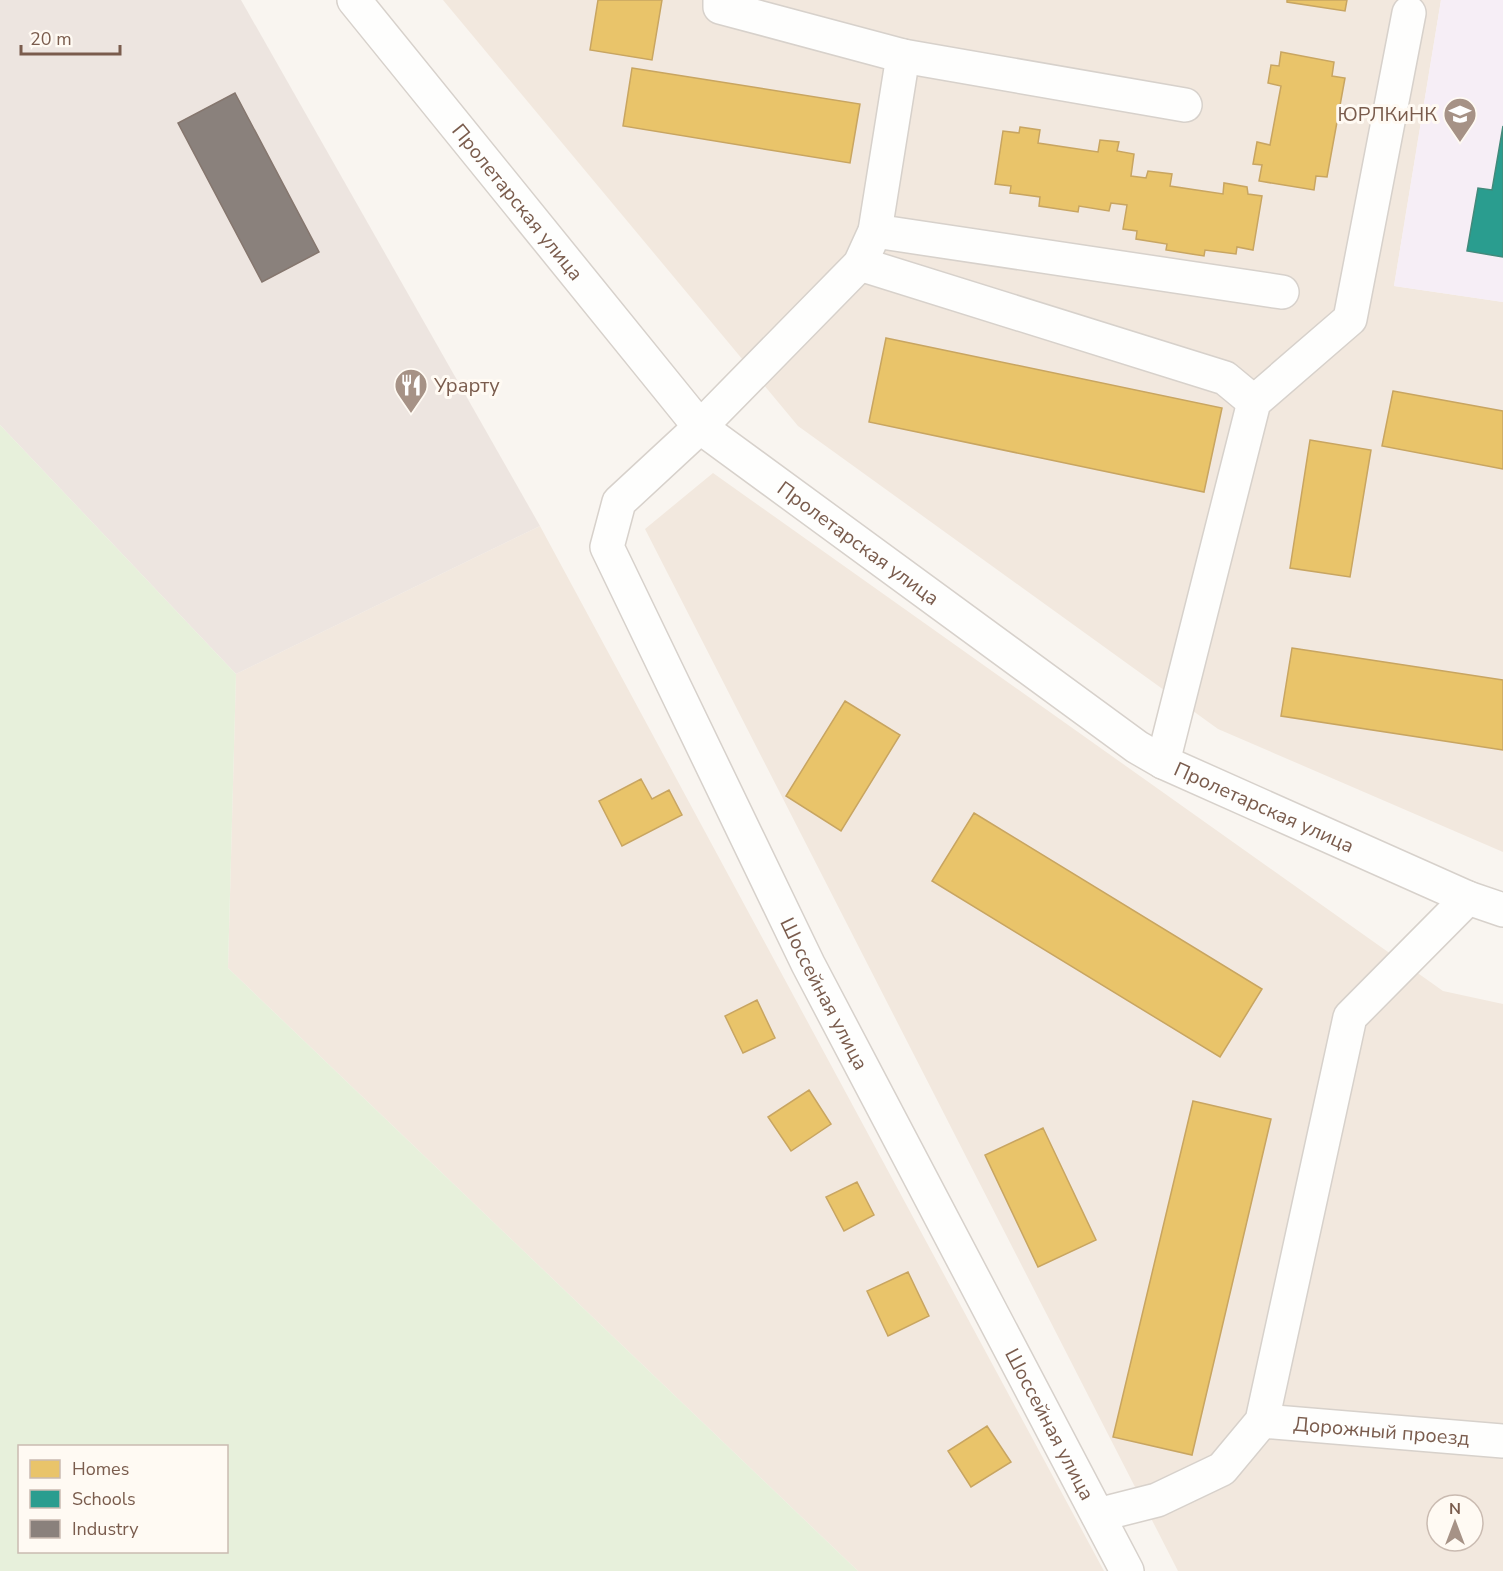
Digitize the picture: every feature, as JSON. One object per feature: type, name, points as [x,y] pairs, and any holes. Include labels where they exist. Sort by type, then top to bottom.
[{"type":"street","name":"Пролетарская улица","points":[[354,0],[700,427],[1127,740],[1163,762],[1468,898],[1503,910]]},
{"type":"street","points":[[720,0],[720,7],[903,56],[1185,105]]},
{"type":"street","points":[[1163,762],[1254,402],[1350,319],[1409,13]]},
{"type":"street","points":[[903,56],[875,231],[860,264],[1225,378],[1254,402]]},
{"type":"street","points":[[875,231],[1282,292]]},
{"type":"street","name":"Шоссейная улица","points":[[860,264],[700,427],[619,502],[607,547],[808,964],[1126,1571]]},
{"type":"street","points":[[1098,1515],[1157,1500],[1222,1469],[1262,1421],[1350,1017],[1468,898]]},
{"type":"street","name":"Дорожный проезд","points":[[1262,1421],[1503,1442]]},
{"type":"shaded area","points":[[0,0],[241,0],[540,526],[236,674],[0,425]]},
{"type":"shaded area","points":[[443,0],[1441,0],[1394,286],[1503,302],[1503,852],[1218,729],[798,426]]},
{"type":"shaded area","name":"ЮРЛКиНК","points":[[1441,0],[1503,0],[1503,302],[1394,286]]},
{"type":"shaded area","points":[[713,473],[1443,991],[1503,1004],[1503,1571],[1178,1571],[645,529]]},
{"type":"shaded area","points":[[540,526],[1104,1571],[858,1571],[228,968],[236,674]]},
{"type":"green space","points":[[0,425],[236,674],[228,968],[858,1571],[0,1571]]},
{"type":"building: Homes","points":[[598,0],[662,0],[652,60],[590,50]]},
{"type":"building: Homes","points":[[1287,0],[1347,0],[1345,11],[1287,2]]},
{"type":"building: Homes","points":[[1281,52],[1334,62],[1332,76],[1345,78],[1327,177],[1316,176],[1314,190],[1259,181],[1262,165],[1253,164],[1257,142],[1270,145],[1281,86],[1268,83],[1271,65],[1279,66]]},
{"type":"building: Homes","points":[[632,68],[860,104],[850,163],[623,126]]},
{"type":"building: Homes","points":[[1020,127],[1040,130],[1038,143],[1098,152],[1100,140],[1119,142],[1117,151],[1134,154],[1131,176],[1146,178],[1148,171],[1172,174],[1170,186],[1223,194],[1224,183],[1247,187],[1248,194],[1262,196],[1253,250],[1237,247],[1236,254],[1205,250],[1204,256],[1166,250],[1167,244],[1136,239],[1137,231],[1123,229],[1127,205],[1111,203],[1109,211],[1079,206],[1078,212],[1039,206],[1040,197],[1010,193],[1011,186],[995,184],[1003,131],[1019,133]]},
{"type":"building: Homes","points":[[886,338],[1222,408],[1204,492],[869,422]]},
{"type":"building: Homes","points":[[1393,391],[1503,411],[1503,469],[1382,446]]},
{"type":"building: Homes","points":[[1310,440],[1371,450],[1350,577],[1290,568]]},
{"type":"building: Homes","points":[[1292,648],[1503,680],[1503,750],[1281,716]]},
{"type":"building: Homes","points":[[845,701],[900,735],[841,831],[786,796]]},
{"type":"building: Homes","points":[[641,779],[652,799],[669,790],[682,815],[622,846],[599,801]]},
{"type":"building: Homes","points":[[974,813],[1262,989],[1220,1057],[932,881]]},
{"type":"building: Homes","points":[[757,1000],[775,1038],[743,1053],[725,1016]]},
{"type":"building: Homes","points":[[809,1090],[831,1124],[791,1151],[768,1117]]},
{"type":"building: Homes","points":[[1193,1101],[1271,1119],[1192,1455],[1113,1437]]},
{"type":"building: Homes","points":[[1043,1128],[1096,1240],[1038,1267],[985,1155]]},
{"type":"building: Homes","points":[[857,1182],[874,1215],[844,1231],[826,1197]]},
{"type":"building: Homes","points":[[908,1272],[929,1316],[888,1336],[867,1291]]},
{"type":"building: Homes","points":[[987,1426],[1011,1462],[971,1487],[948,1451]]},
{"type":"building: Schools","points":[[1503,126],[1503,257],[1467,251],[1478,188],[1492,190]]},
{"type":"building: Industry","points":[[235,93],[319,252],[262,282],[178,123]]},
{"type":"place","name":"ЮРЛКиНК","points":[[1460,143]]},
{"type":"place","name":"Урарту","points":[[411,414]]}]
